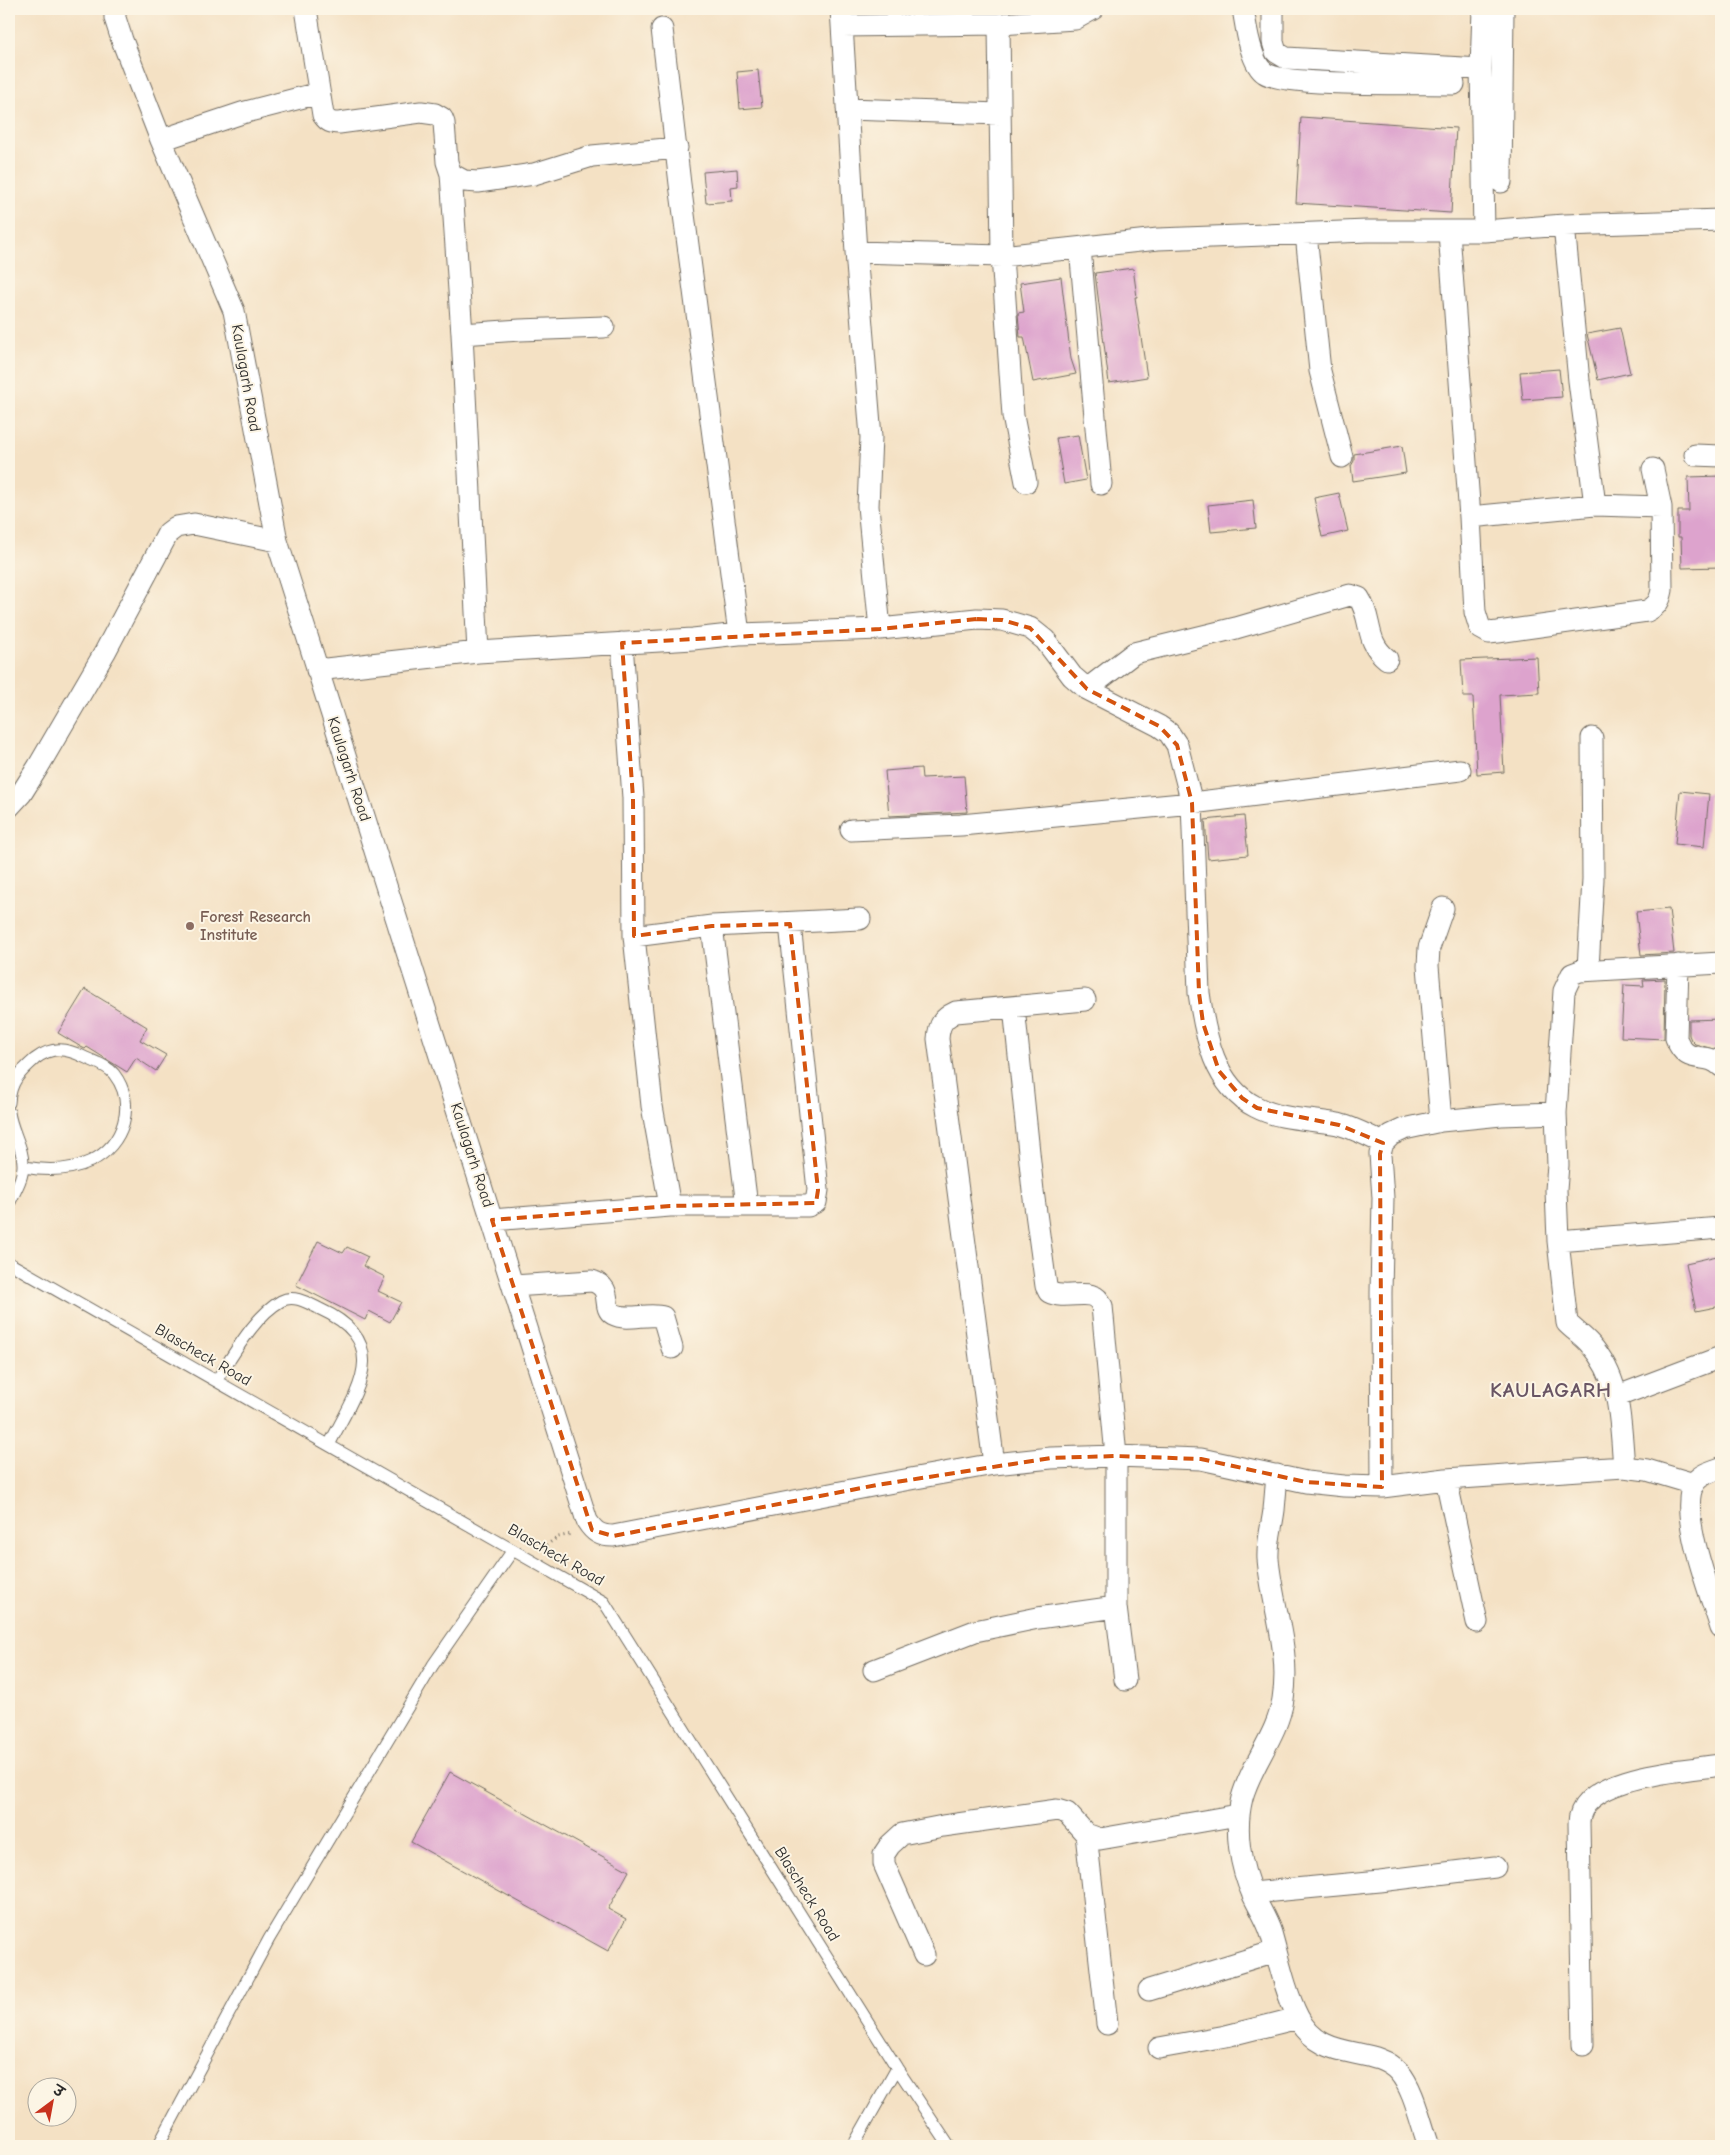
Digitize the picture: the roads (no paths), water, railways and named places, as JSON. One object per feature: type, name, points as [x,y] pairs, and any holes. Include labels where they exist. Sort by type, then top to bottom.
[{"type":"street","name":"Kaulagarh Road","points":[[114,9],[122,40],[161,140],[234,311],[277,541],[586,1521],[592,1530],[603,1536],[613,1536],[876,1484],[994,1464]]},
{"type":"street","points":[[306,9],[323,115],[330,123],[421,112],[435,114],[442,118],[444,123],[447,162],[451,174],[462,334],[478,652]]},
{"type":"street","points":[[880,629],[868,506],[871,437],[856,252],[842,17],[999,24],[1075,19],[1093,9]]},
{"type":"street","points":[[1243,9],[1250,48],[1263,72],[1279,78],[1307,81],[1454,84]]},
{"type":"street","points":[[1273,9],[1273,42],[1276,52],[1286,58],[1481,69]]},
{"type":"street","points":[[1482,9],[1481,69],[1484,231]]},
{"type":"street","points":[[1501,182],[1503,9]]},
{"type":"street","points":[[999,24],[1002,256],[1013,416],[1026,482]]},
{"type":"street","points":[[662,29],[739,634]]},
{"type":"street","points":[[161,140],[242,113],[319,93]]},
{"type":"street","points":[[847,110],[1000,114]]},
{"type":"street","points":[[451,174],[464,181],[478,182],[534,174],[592,156],[677,148]]},
{"type":"street","points":[[856,252],[1002,256],[1146,239],[1366,231],[1484,231],[1564,225],[1721,220]]},
{"type":"street","points":[[1564,225],[1579,380],[1595,505]]},
{"type":"street","points":[[1449,232],[1476,621],[1480,628],[1489,633],[1498,632],[1647,611],[1655,606],[1660,600],[1662,590],[1661,507],[1652,469]]},
{"type":"street","points":[[1306,234],[1320,371],[1342,457]]},
{"type":"street","points":[[1080,248],[1101,484]]},
{"type":"street","points":[[462,334],[604,327]]},
{"type":"street","points":[[1696,456],[1721,456]]},
{"type":"street","points":[[1470,517],[1595,505],[1661,507]]},
{"type":"street","points":[[9,807],[21,794],[67,718],[105,652],[168,533],[176,527],[194,524],[277,541]]},
{"type":"street","points":[[1087,689],[1134,653],[1236,628],[1350,596],[1359,598],[1364,605],[1373,643],[1378,652],[1387,659]]},
{"type":"street","points":[[318,670],[478,652],[739,634],[880,629],[977,619],[1002,620],[1030,628],[1045,640],[1072,676],[1087,689],[1144,717],[1169,733],[1177,745],[1192,803],[1199,993],[1203,1023],[1219,1071],[1242,1098],[1257,1108],[1339,1125],[1383,1143]]},
{"type":"street","points":[[622,643],[633,798],[634,936],[652,1106],[670,1206]]},
{"type":"street","points":[[1588,969],[1593,880],[1592,738]]},
{"type":"street","points":[[851,830],[961,825],[1192,803],[1460,770]]},
{"type":"street","points":[[1440,1121],[1428,948],[1443,908]]},
{"type":"street","points":[[634,936],[712,926],[790,924],[860,919]]},
{"type":"street","points":[[492,1220],[670,1206],[808,1206],[816,1202],[818,1196],[790,924]]},
{"type":"street","points":[[712,926],[747,1206]]},
{"type":"street","points":[[1624,1467],[1618,1396],[1608,1370],[1590,1344],[1567,1323],[1558,1241],[1556,1190],[1558,1165],[1556,1113],[1564,991],[1572,974],[1588,969],[1721,963]]},
{"type":"street","points":[[1678,965],[1676,1038],[1679,1047],[1685,1054],[1694,1058],[1709,1059],[1721,1066]]},
{"type":"street","points":[[1085,1000],[956,1012],[946,1016],[939,1029],[940,1049],[994,1464],[1051,1458],[1116,1456],[1201,1459],[1306,1482],[1382,1487],[1446,1479],[1624,1467],[1647,1470],[1694,1484]]},
{"type":"street","points":[[1014,1007],[1033,1191],[1046,1286],[1049,1292],[1056,1296],[1093,1294],[1099,1298],[1102,1306],[1116,1456],[1116,1607],[1125,1680]]},
{"type":"street","points":[[1382,1487],[1381,1293],[1383,1198],[1380,1154],[1383,1143],[1390,1135],[1404,1129],[1440,1121],[1501,1115],[1556,1113]]},
{"type":"street","points":[[1558,1241],[1721,1228]]},
{"type":"street","points":[[513,1286],[592,1281],[598,1283],[606,1292],[610,1311],[613,1314],[621,1317],[649,1314],[664,1317],[672,1348]]},
{"type":"street","points":[[1618,1396],[1721,1357]]},
{"type":"street","points":[[1721,1468],[1701,1476],[1694,1484],[1690,1494],[1691,1517],[1704,1578],[1721,1628]]},
{"type":"street","points":[[1277,1475],[1274,1511],[1268,1538],[1268,1557],[1283,1645],[1284,1699],[1243,1796],[1238,1815],[1239,1849],[1252,1893],[1270,1931],[1298,2018],[1307,2031],[1318,2041],[1333,2049],[1382,2061],[1398,2072],[1409,2090],[1429,2146]]},
{"type":"street","points":[[1446,1479],[1477,1622]]},
{"type":"street","points":[[874,1670],[975,1631],[1038,1618],[1116,1607]]},
{"type":"street","points":[[1583,2045],[1579,1814],[1583,1806],[1598,1795],[1636,1778],[1721,1765]]},
{"type":"street","points":[[924,1954],[884,1864],[884,1854],[890,1844],[902,1834],[943,1826],[1058,1810],[1067,1813],[1086,1834],[1100,1839],[1238,1815]]},
{"type":"street","points":[[1086,1834],[1107,2024]]},
{"type":"street","points":[[1252,1893],[1380,1881],[1495,1866]]},
{"type":"street","points":[[1149,1990],[1276,1951]]},
{"type":"street","points":[[1159,2048],[1226,2036],[1298,2018]]},
{"type":"lane","points":[[9,1103],[11,1085],[18,1075],[42,1054],[52,1049],[71,1051],[106,1067],[118,1081],[126,1102],[127,1114],[122,1128],[102,1153],[91,1161],[54,1170],[24,1167]]},
{"type":"lane","points":[[9,1112],[10,1123],[24,1167],[9,1204]]},
{"type":"lane","name":"Blascheck Road","points":[[9,1263],[604,1602],[897,2068],[949,2146]]},
{"type":"lane","points":[[216,1381],[248,1335],[272,1307],[283,1300],[294,1298],[328,1312],[349,1326],[360,1340],[364,1351],[364,1368],[349,1405],[329,1445]]},
{"type":"lane","points":[[158,2146],[269,1939],[433,1665],[513,1550]]},
{"type":"lane","points":[[853,2146],[897,2068]]},
{"type":"place","name":"Forest Research Institute","points":[[190,926]]},
{"type":"district","name":"KAULAGARH","points":[[1551,1390]]}]
